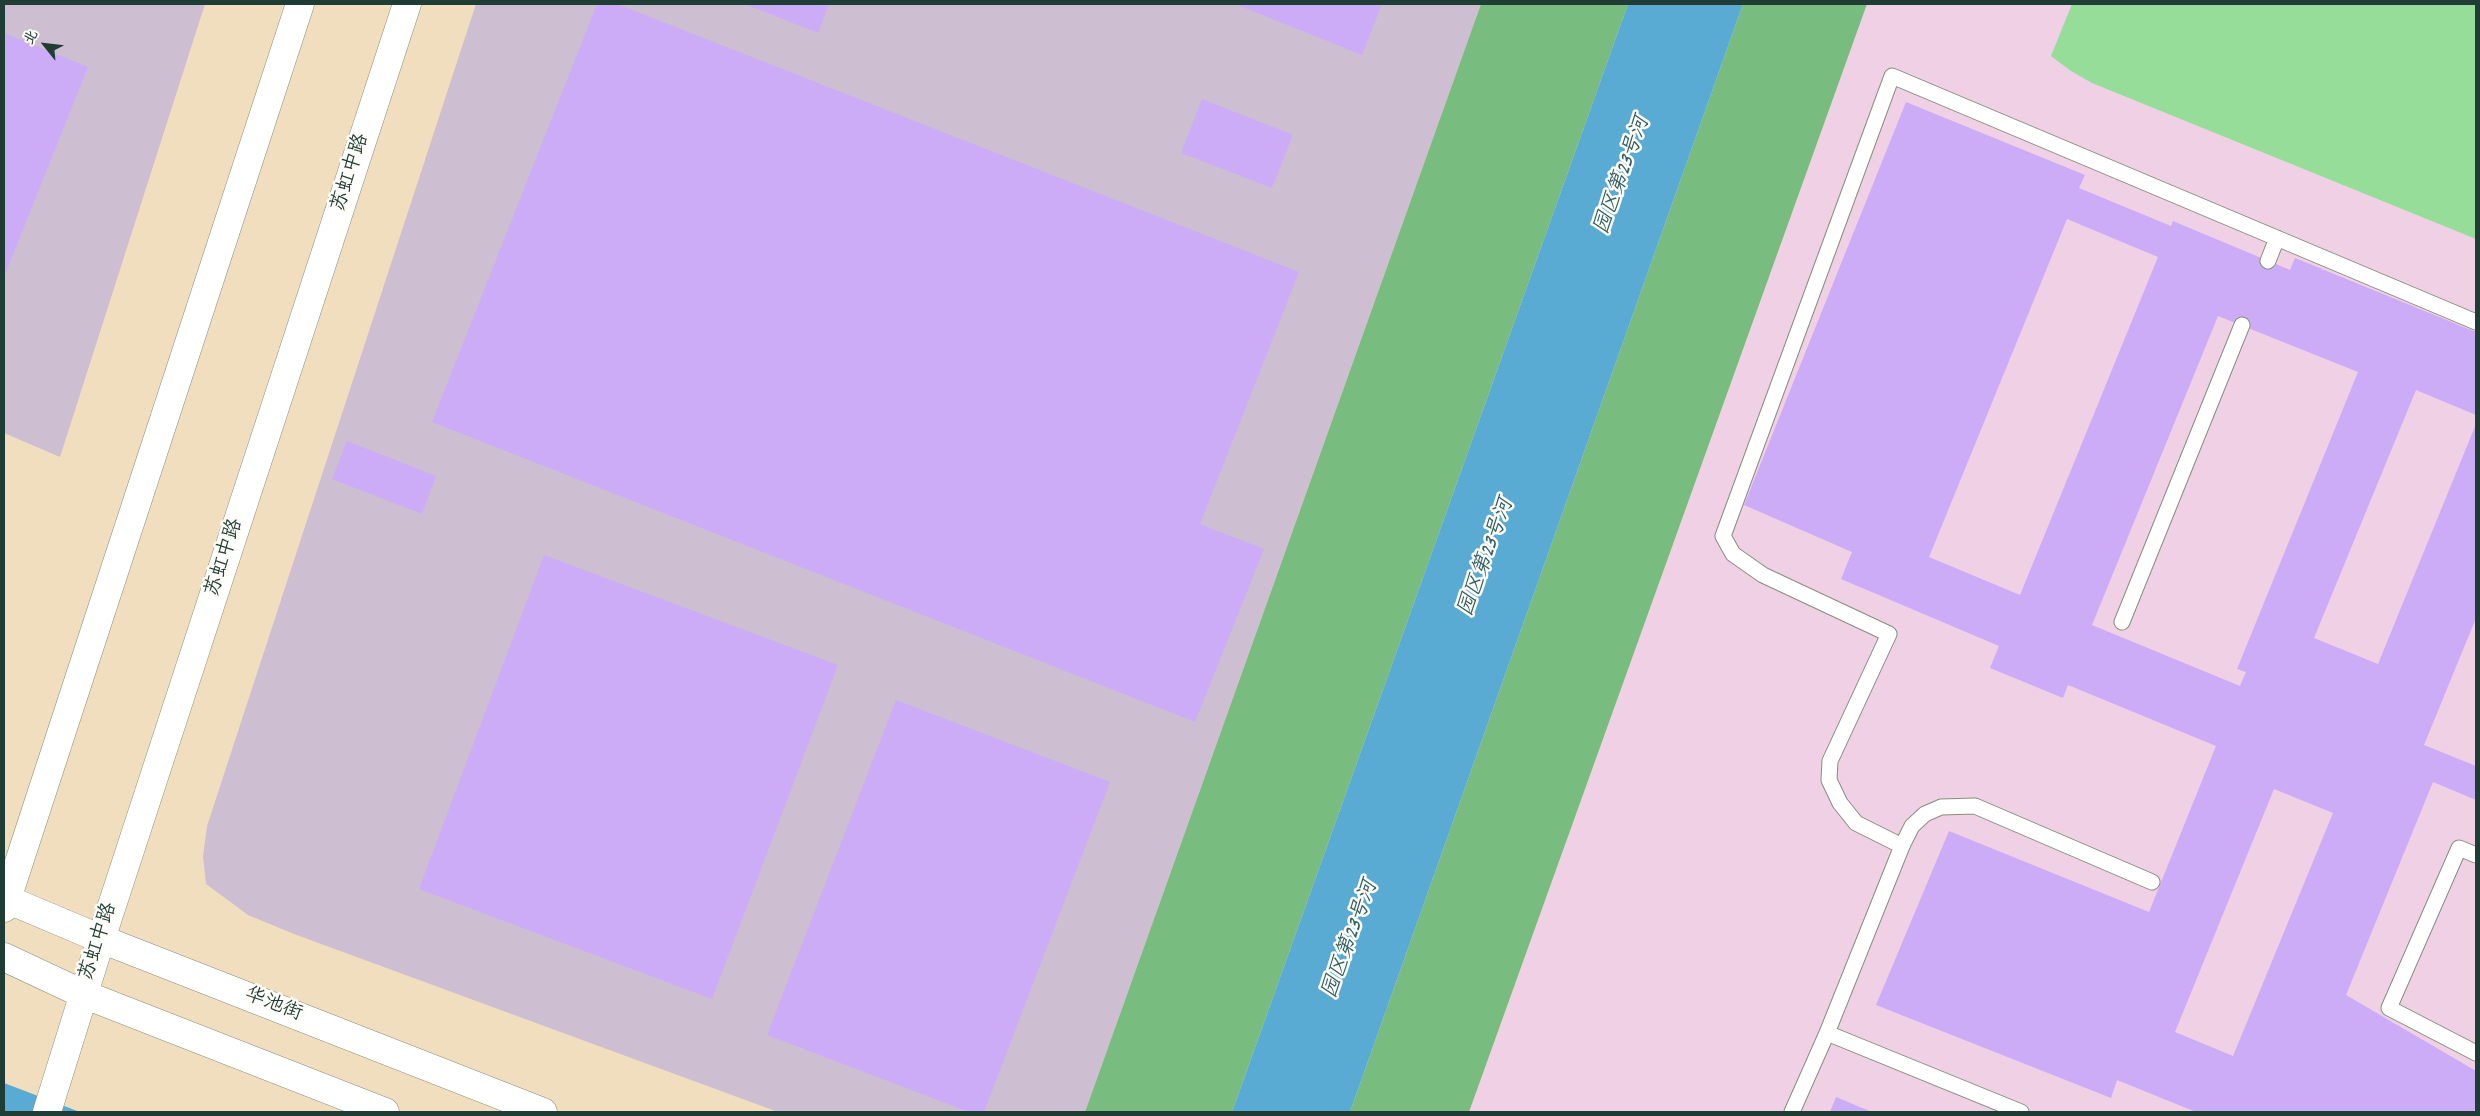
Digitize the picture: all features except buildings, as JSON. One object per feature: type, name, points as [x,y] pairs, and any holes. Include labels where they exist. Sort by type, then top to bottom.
[{"type":"main road","points":[[5,902],[300,4]]},
{"type":"main road","name":"苏虹中路","points":[[50,1102],[100,939],[407,4]]},
{"type":"main road","name":"华池街","points":[[5,902],[543,1112]]},
{"type":"main road","points":[[4,957],[83,994],[385,1112]]},
{"type":"lane","points":[[1902,846],[1856,823],[1840,803],[1829,780],[1830,761],[1889,634],[1763,576],[1732,554],[1723,536],[1892,76],[2476,322]]},
{"type":"lane","points":[[2268,261],[2277,238]]},
{"type":"lane","points":[[2122,622],[2242,325]]},
{"type":"lane","points":[[1792,1112],[1827,1033],[1902,846],[1912,826],[1925,814],[1940,807],[1975,806],[2152,882]]},
{"type":"lane","points":[[2476,855],[2459,848],[2390,1008],[2476,1053]]},
{"type":"lane","points":[[1827,1033],[2021,1112]]},
{"type":"shaded area","points":[[4,4],[205,4],[60,457],[4,433]]},
{"type":"shaded area","points":[[476,4],[1481,4],[1085,1112],[778,1112],[294,934],[248,915],[206,884],[203,856],[207,826]]},
{"type":"shaded area","points":[[1867,4],[2476,4],[2476,1112],[1469,1112]]},
{"type":"green space","points":[[1481,4],[1628,4],[1232,1112],[1085,1112]]},
{"type":"green space","points":[[1743,4],[1867,4],[1469,1112],[1350,1112]]},
{"type":"green space","points":[[2072,4],[2476,4],[2476,239],[2092,83],[2071,71],[2051,56]]},
{"type":"water","name":"园区第23号河","points":[[1628,4],[1743,4],[1350,1112],[1232,1112]]},
{"type":"water","points":[[4,1083],[80,1112],[4,1112]]}]
